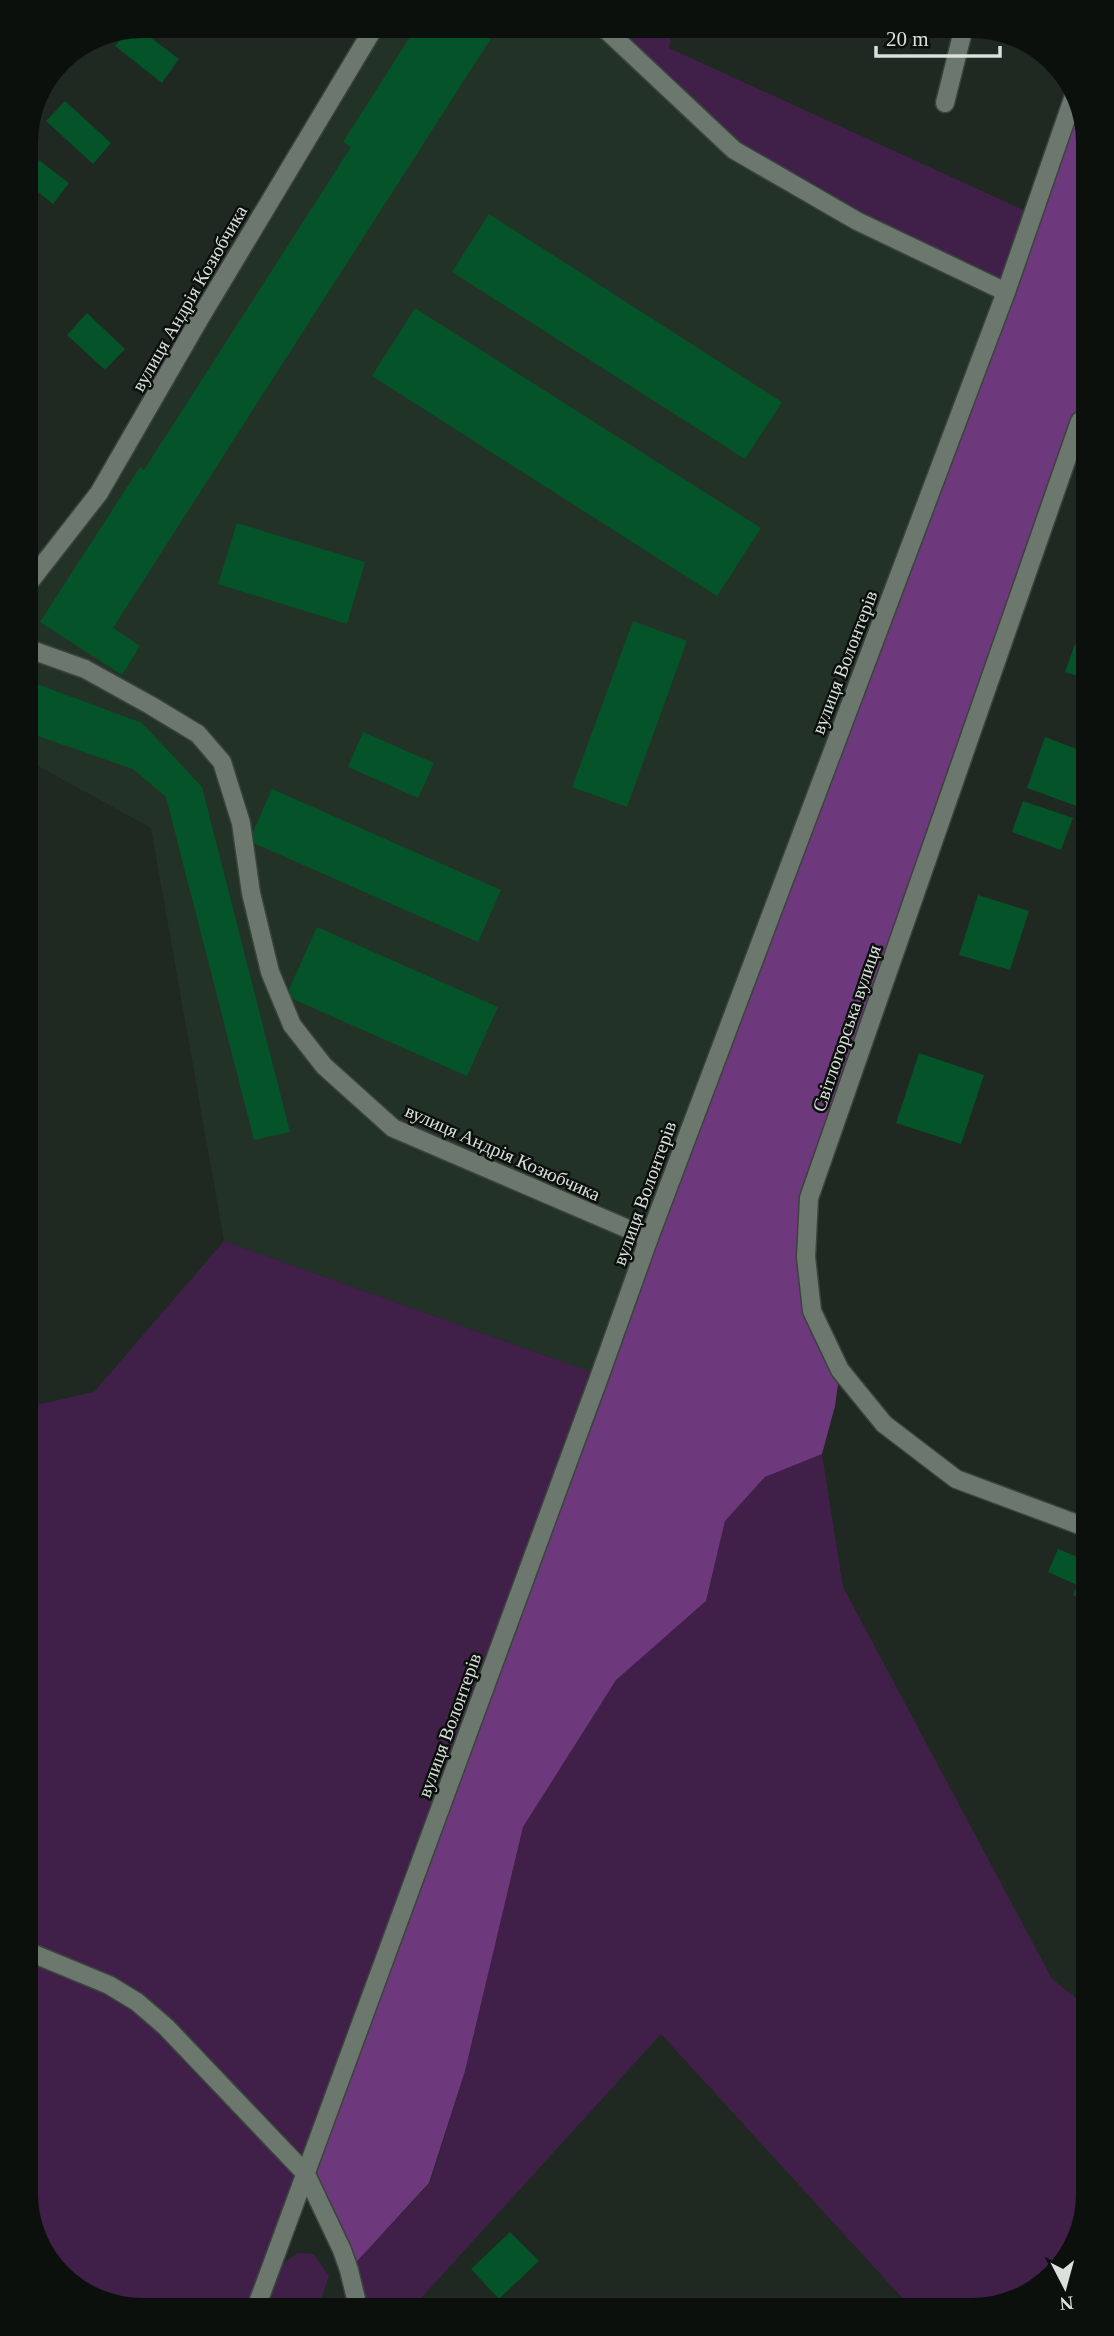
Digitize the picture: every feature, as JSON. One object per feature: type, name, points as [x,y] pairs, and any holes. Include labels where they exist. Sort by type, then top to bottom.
[{"type":"street","name":"вулиця Андрія Козюбчика","points":[[39,570],[99,493],[207,306],[367,39]]},
{"type":"street","points":[[616,39],[734,150],[857,221],[1006,292]]},
{"type":"street","points":[[946,103],[961,39]]},
{"type":"street","name":"вулиця Волонтерів","points":[[260,2297],[649,1238],[1006,292],[1070,108]]},
{"type":"street","name":"Світлогорська вулиця","points":[[1076,432],[809,1198],[806,1257],[812,1311],[840,1370],[884,1424],[956,1479],[1076,1524]]},
{"type":"street","name":"вулиця Андрія Козюбчика","points":[[39,653],[85,669],[150,705],[198,734],[222,762],[241,822],[251,893],[270,972],[292,1025],[324,1066],[393,1128],[649,1238]]},
{"type":"street","points":[[39,1956],[109,1985],[137,2002],[166,2027],[306,2174],[342,2249],[356,2297]]},
{"type":"shaded area","points":[[367,39],[622,39],[1006,292],[600,1375],[224,1241],[151,828],[39,766],[39,570],[99,493]]},
{"type":"shaded area","points":[[616,39],[671,39],[669,48],[1032,214],[1006,292],[734,150]]},
{"type":"shaded area","points":[[1072,116],[1076,142],[1076,432],[809,1198],[812,1311],[840,1370],[835,1406],[822,1454],[765,1477],[725,1521],[706,1601],[616,1680],[523,1827],[465,2071],[429,2183],[349,2270],[306,2174]]},
{"type":"shaded area","points":[[224,1241],[600,1375],[260,2297],[135,2297],[109,2292],[90,2284],[60,2257],[52,2246],[40,2214],[39,1404],[94,1392]]},
{"type":"shaded area","points":[[822,1454],[843,1587],[1052,1979],[1076,1998],[1076,2194],[1068,2233],[1057,2252],[1030,2252],[1030,2280],[1011,2290],[972,2298],[902,2298],[661,2034],[422,2297],[360,2297],[349,2270],[430,2183],[465,2071],[523,1827],[616,1679],[706,1601],[725,1521],[765,1477]]},
{"type":"shaded area","points":[[297,2253],[314,2254],[329,2276],[322,2297],[269,2297],[280,2266]]},
{"type":"building","points":[[129,39],[153,39],[179,59],[162,83],[115,46],[119,42]]},
{"type":"building","points":[[409,39],[491,39],[113,628],[140,646],[122,675],[40,622],[140,467],[144,470],[351,147],[343,142]]},
{"type":"building","points":[[65,101],[111,143],[93,164],[46,121]]},
{"type":"building","points":[[39,160],[69,183],[53,204],[39,193]]},
{"type":"building","points":[[489,214],[782,402],[745,459],[452,272]]},
{"type":"building","points":[[415,308],[761,528],[717,596],[372,376]]},
{"type":"building","points":[[87,313],[125,349],[105,370],[67,335]]},
{"type":"building","points":[[237,523],[365,562],[347,624],[218,584]]},
{"type":"building","points":[[633,621],[687,641],[627,807],[572,787]]},
{"type":"building","points":[[1075,644],[1076,644],[1076,675],[1065,672]]},
{"type":"building","points":[[39,685],[142,723],[202,787],[290,1132],[254,1140],[166,797],[133,769],[39,736]]},
{"type":"building","points":[[363,732],[434,763],[418,798],[348,767]]},
{"type":"building","points":[[1045,737],[1076,749],[1076,806],[1027,788]]},
{"type":"building","points":[[272,789],[501,890],[478,942],[249,841]]},
{"type":"building","points":[[1023,801],[1073,818],[1061,850],[1012,832]]},
{"type":"building","points":[[978,895],[1029,911],[1010,970],[959,955]]},
{"type":"building","points":[[317,927],[498,1007],[467,1076],[286,996]]},
{"type":"building","points":[[919,1053],[984,1075],[961,1144],[896,1123]]},
{"type":"building","points":[[1058,1549],[1076,1556],[1076,1585],[1048,1572]]},
{"type":"building","points":[[510,2232],[539,2261],[501,2297],[498,2297],[471,2269]]}]
